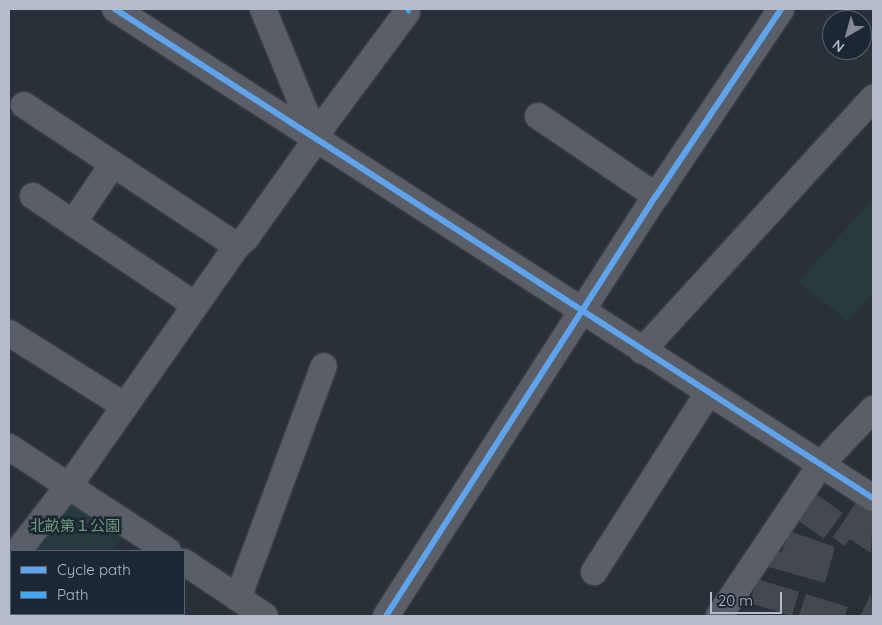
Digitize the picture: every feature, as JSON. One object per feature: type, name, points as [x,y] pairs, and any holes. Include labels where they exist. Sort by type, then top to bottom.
[{"type":"street","points":[[115,9],[314,136],[581,312],[873,498]]},
{"type":"street","points":[[19,550],[125,406],[236,246],[246,238],[313,144],[314,136],[263,9]]},
{"type":"street","points":[[386,616],[656,196],[781,9]]},
{"type":"street","points":[[314,136],[407,12]]},
{"type":"street","points":[[642,351],[873,98]]},
{"type":"street","points":[[24,105],[236,246]]},
{"type":"street","points":[[538,116],[656,196]]},
{"type":"street","points":[[73,223],[113,164]]},
{"type":"street","points":[[33,196],[195,306]]},
{"type":"street","points":[[9,333],[125,406]]},
{"type":"street","points":[[238,598],[324,366]]},
{"type":"street","points":[[594,572],[708,393]]},
{"type":"street","points":[[719,616],[821,464],[873,409]]},
{"type":"street","points":[[9,447],[166,550]]},
{"type":"street","points":[[185,563],[265,616]]},
{"type":"green space","points":[[873,199],[873,293],[848,321],[798,282]]},
{"type":"green space","name":"北畝第１公園","points":[[64,499],[126,531],[114,550],[27,550]]},
{"type":"green space","points":[[10,594],[10,615],[70,615],[70,616],[9,616]]},
{"type":"building","points":[[815,493],[843,513],[824,539],[796,519]]},
{"type":"building","points":[[859,498],[873,508],[871,553],[850,539],[844,546],[833,537]]},
{"type":"building","points":[[789,531],[835,547],[825,583],[769,567],[774,550],[782,552]]},
{"type":"building","points":[[757,579],[799,592],[792,616],[750,603]]},
{"type":"building","points":[[806,594],[848,607],[845,616],[799,616]]},
{"type":"building","points":[[871,594],[873,616],[860,616]]},
{"type":"cycle path","points":[[115,9],[873,498]]},
{"type":"cycle path","points":[[386,616],[656,196],[781,9]]}]
